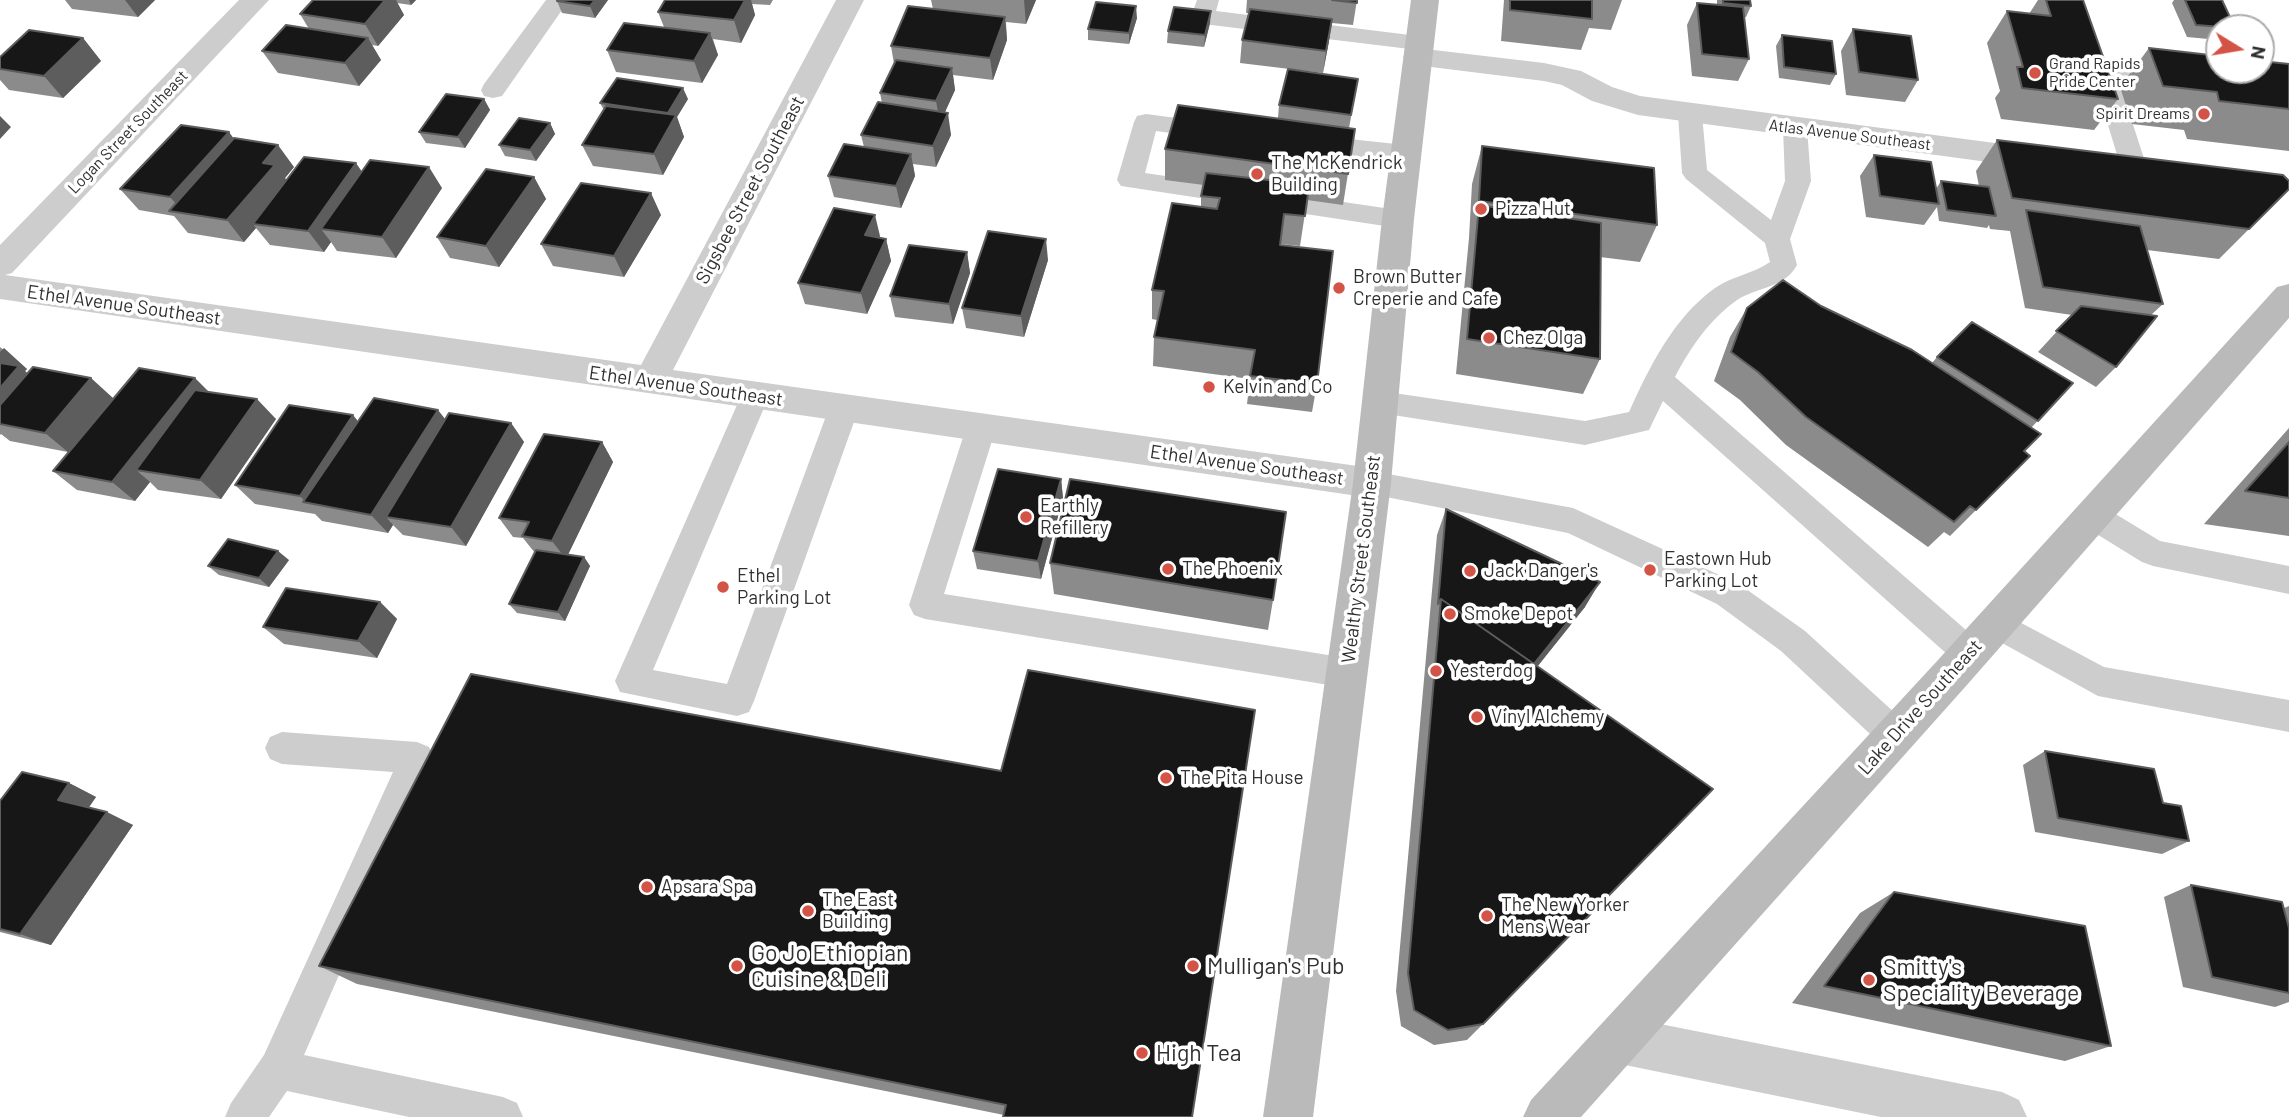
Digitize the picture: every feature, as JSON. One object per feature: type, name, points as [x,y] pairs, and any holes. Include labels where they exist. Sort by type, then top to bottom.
[{"type":"main road","name":"Wealthy Street Southeast","points":[[1288,1117],[1372,483],[1398,219],[1425,0]]},
{"type":"main road","name":"Lake Drive Southeast","points":[[1548,1117],[2289,296]]},
{"type":"street","name":"Logan Street Southeast","points":[[0,265],[255,0]]},
{"type":"street","name":"Sigsbee Street Southeast","points":[[650,381],[850,0]]},
{"type":"street","name":"Atlas Avenue Southeast","points":[[1417,50],[1571,78],[1602,93],[1638,105],[1690,114],[2067,162]]},
{"type":"street","name":"Ethel Avenue Southeast","points":[[0,287],[1372,483]]},
{"type":"street","points":[[1620,1040],[1990,1116]]},
{"type":"lane","points":[[493,90],[558,0]]},
{"type":"lane","points":[[1208,0],[1203,17],[1417,50]]},
{"type":"lane","points":[[2135,171],[2102,66],[2196,76]]},
{"type":"lane","points":[[1690,114],[1695,173],[1777,239]]},
{"type":"lane","points":[[1238,134],[1146,122],[1130,180],[1398,219]]},
{"type":"lane","points":[[1380,402],[1585,433],[1639,422],[1658,379],[1702,313],[1730,292],[1777,272],[1784,265],[1777,239],[1798,181],[1794,128]]},
{"type":"lane","points":[[1291,140],[1406,154]]},
{"type":"lane","points":[[1658,379],[1982,638],[2098,681],[2289,716]]},
{"type":"lane","points":[[755,396],[632,681],[737,701],[845,408]]},
{"type":"lane","points":[[981,428],[925,605],[1347,673]]},
{"type":"lane","points":[[1372,483],[1573,521],[1728,594],[1793,641],[1895,735]]},
{"type":"lane","points":[[2093,516],[2153,553],[2289,580]]},
{"type":"lane","points":[[245,1117],[278,1069],[417,758],[282,748]]},
{"type":"lane","points":[[278,1069],[503,1117]]},
{"type":"building","points":[[313,0],[385,0],[365,24],[300,14]]},
{"type":"building","points":[[557,0],[595,0],[590,6]]},
{"type":"building","points":[[665,0],[745,0],[734,20],[658,12]]},
{"type":"building","points":[[1332,0],[1357,0],[1357,3]]},
{"type":"building","points":[[1510,0],[1592,0],[1592,19],[1510,10]]},
{"type":"building","points":[[1723,0],[1750,0],[1751,6],[1723,3]]},
{"type":"building","points":[[2046,0],[2083,0],[2118,99],[2022,88],[2017,67],[2023,67],[2007,11],[2051,16]]},
{"type":"building","points":[[2185,0],[2222,0],[2228,14],[2205,14],[2205,26],[2196,25]]},
{"type":"building","points":[[1096,2],[1136,6],[1129,33],[1088,29]]},
{"type":"building","points":[[1697,3],[1743,7],[1749,59],[1702,54]]},
{"type":"building","points":[[908,6],[1005,17],[990,58],[891,46]]},
{"type":"building","points":[[1174,7],[1211,11],[1205,35],[1168,31]]},
{"type":"building","points":[[1250,9],[1332,19],[1326,51],[1242,40]]},
{"type":"building","points":[[624,23],[710,33],[694,61],[607,50]]},
{"type":"building","points":[[286,25],[368,38],[345,63],[262,51]]},
{"type":"building","points":[[1853,29],[1911,36],[1918,80],[1859,72]]},
{"type":"building","points":[[29,30],[83,38],[44,76],[0,69],[0,57]]},
{"type":"building","points":[[1782,35],[1832,41],[1836,74],[1784,67]]},
{"type":"building","points":[[2149,48],[2205,54],[2205,84],[2275,84],[2275,62],[2289,64],[2289,109],[2219,101],[2217,92],[2163,86]]},
{"type":"building","points":[[896,60],[952,68],[936,101],[880,93]]},
{"type":"building","points":[[1288,69],[1358,79],[1351,115],[1279,105]]},
{"type":"building","points":[[617,78],[683,88],[668,113],[600,103]]},
{"type":"building","points":[[446,94],[484,99],[458,137],[419,132]]},
{"type":"building","points":[[878,102],[948,113],[933,146],[861,135]]},
{"type":"building","points":[[1178,105],[1355,129],[1348,174],[1165,149]]},
{"type":"building","points":[[606,106],[676,115],[654,154],[582,145]]},
{"type":"building","points":[[519,118],[550,123],[530,150],[499,145]]},
{"type":"building","points":[[181,125],[229,132],[170,197],[120,189]]},
{"type":"building","points":[[234,138],[278,145],[263,163],[275,165],[227,220],[169,211]]},
{"type":"building","points":[[1997,140],[2283,175],[2289,181],[2289,189],[2249,229],[2012,198]]},
{"type":"building","points":[[844,144],[911,154],[896,186],[828,176]]},
{"type":"building","points":[[1482,146],[1654,168],[1657,225],[1479,201]]},
{"type":"building","points":[[1874,155],[1931,162],[1939,204],[1880,196]]},
{"type":"building","points":[[304,157],[356,163],[308,231],[253,224]]},
{"type":"building","points":[[370,160],[429,167],[382,237],[321,229]]},
{"type":"building","points":[[486,169],[534,177],[486,246],[437,237]]},
{"type":"building","points":[[1206,173],[1295,183],[1294,192],[1308,194],[1305,216],[1284,214],[1280,245],[1333,251],[1317,384],[1250,376],[1255,350],[1154,337],[1164,291],[1152,290],[1172,203],[1217,209],[1220,198],[1201,196]]},
{"type":"building","points":[[1941,181],[1989,187],[1996,216],[1947,210]]},
{"type":"building","points":[[581,183],[651,193],[614,256],[541,244]]},
{"type":"building","points":[[1479,205],[1601,223],[1600,359],[1467,339]]},
{"type":"building","points":[[834,208],[875,215],[865,235],[886,239],[861,293],[798,283]]},
{"type":"building","points":[[2026,210],[2140,226],[2163,304],[2043,287]]},
{"type":"building","points":[[988,231],[1046,239],[1021,316],[962,308]]},
{"type":"building","points":[[909,245],[967,252],[949,304],[890,296]]},
{"type":"building","points":[[1783,280],[1821,306],[1912,350],[2041,434],[2024,451],[2030,456],[1976,510],[1970,506],[1954,522],[1806,417],[1758,372],[1731,352],[1747,308]]},
{"type":"building","points":[[2081,306],[2157,316],[2116,367],[2056,331]]},
{"type":"building","points":[[1972,322],[2073,383],[2038,421],[1937,357]]},
{"type":"building","points":[[0,363],[19,366],[0,388]]},
{"type":"building","points":[[33,367],[91,378],[45,433],[0,424],[0,405]]},
{"type":"building","points":[[139,368],[195,378],[112,482],[53,471]]},
{"type":"building","points":[[195,390],[257,399],[200,480],[136,470]]},
{"type":"building","points":[[374,398],[438,410],[371,515],[303,502]]},
{"type":"building","points":[[289,405],[353,415],[300,496],[235,485]]},
{"type":"building","points":[[449,413],[511,423],[451,527],[386,517]]},
{"type":"building","points":[[544,434],[602,442],[552,541],[522,536],[529,522],[499,518]]},
{"type":"building","points":[[2289,442],[2289,498],[2245,491]]},
{"type":"building","points":[[998,469],[1061,479],[1038,561],[973,551]]},
{"type":"building","name":"The Phoenix","points":[[1070,479],[1286,512],[1273,600],[1050,563]]},
{"type":"building","points":[[1446,509],[1600,582],[1534,664],[1441,599],[1438,604]]},
{"type":"building","points":[[228,539],[278,551],[259,578],[208,566]]},
{"type":"building","points":[[536,550],[584,557],[558,612],[509,604]]},
{"type":"building","points":[[286,588],[380,602],[358,641],[263,627]]},
{"type":"building","points":[[1441,599],[1713,789],[1483,1024],[1448,1030],[1414,1010],[1408,973]]},
{"type":"building","name":"The East Building","points":[[1028,670],[1255,710],[1192,1117],[1003,1117],[1006,1105],[319,966],[471,674],[1001,771]]},
{"type":"building","points":[[2045,751],[2154,769],[2163,803],[2181,806],[2189,841],[2058,818]]},
{"type":"building","points":[[22,772],[69,783],[58,800],[107,812],[20,934],[0,929],[0,801]]},
{"type":"building","points":[[2191,885],[2282,902],[2289,928],[2289,993],[2212,977]]},
{"type":"building","points":[[1894,892],[2085,926],[2111,1046],[1824,986]]},
{"type":"place","name":"Grand Rapids Pride Center","points":[[2035,73]]},
{"type":"place","name":"Spirit Dreams","points":[[2204,114]]},
{"type":"place","name":"The McKendrick Building","points":[[1257,174]]},
{"type":"place","name":"Pizza Hut","points":[[1481,209]]},
{"type":"place","name":"Brown Butter Creperie and Cafe","points":[[1339,288]]},
{"type":"place","name":"Chez Olga","points":[[1489,338]]},
{"type":"place","name":"Kelvin and Co","points":[[1209,387]]},
{"type":"place","name":"Earthly Refillery","points":[[1026,517]]},
{"type":"place","name":"The Phoenix","points":[[1168,569]]},
{"type":"place","name":"Eastown Hub Parking Lot","points":[[1650,570]]},
{"type":"place","name":"Jack Danger's","points":[[1470,571]]},
{"type":"place","name":"Ethel Parking Lot","points":[[723,587]]},
{"type":"place","name":"Smoke Depot","points":[[1450,614]]},
{"type":"place","name":"Yesterdog","points":[[1436,671]]},
{"type":"place","name":"Vinyl Alchemy","points":[[1477,717]]},
{"type":"place","name":"The Pita House","points":[[1166,778]]},
{"type":"place","name":"Apsara Spa","points":[[647,887]]},
{"type":"place","name":"The East Building","points":[[808,911]]},
{"type":"place","name":"The New Yorker Mens Wear","points":[[1487,916]]},
{"type":"place","name":"Go Jo Ethiopian Cuisine & Deli","points":[[737,966]]},
{"type":"place","name":"Mulligan's Pub","points":[[1193,966]]},
{"type":"place","name":"Smitty's Speciality Beverage","points":[[1869,980]]},
{"type":"place","name":"High Tea","points":[[1142,1053]]}]
